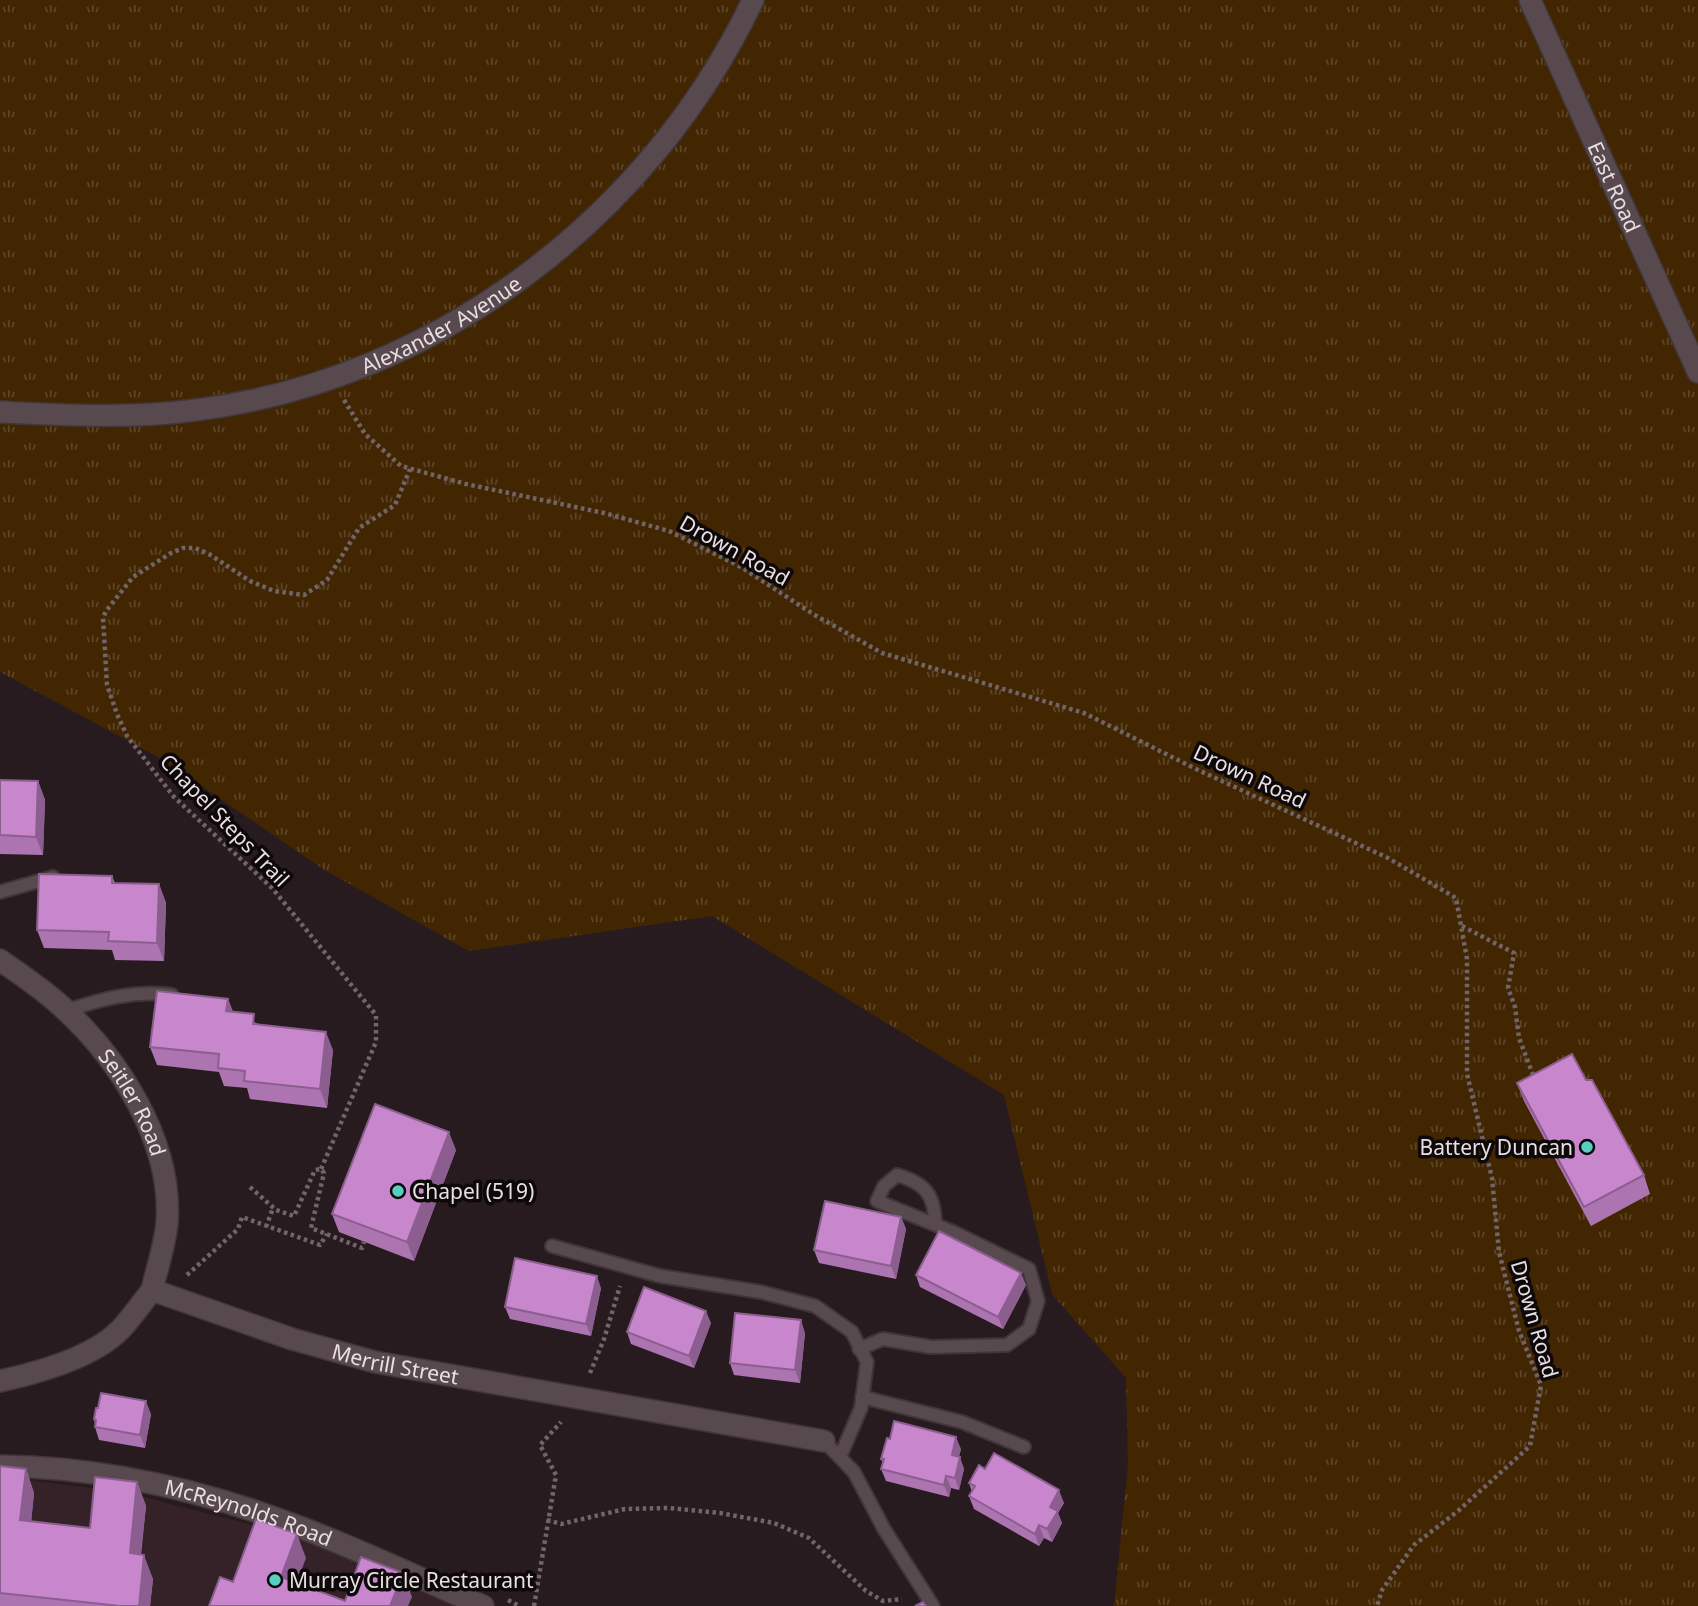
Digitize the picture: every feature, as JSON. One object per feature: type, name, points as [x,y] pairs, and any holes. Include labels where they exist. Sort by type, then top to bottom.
[{"type":"street","name":"Alexander Avenue","points":[[0,412],[138,416],[198,410],[264,398],[330,379],[386,357],[467,315],[546,261],[581,231],[664,144],[713,76],[753,0]]},
{"type":"street","name":"East Road","points":[[1530,0],[1698,372]]},
{"type":"street","name":"Seitler Road","points":[[0,960],[66,1011],[98,1045],[135,1098],[155,1137],[165,1186],[167,1223],[159,1293]]},
{"type":"street","points":[[0,1381],[30,1375],[81,1356],[119,1331],[159,1293]]},
{"type":"street","name":"Merrill Street","points":[[159,1293],[292,1339],[375,1362],[824,1441]]},
{"type":"street","name":"McReynolds Road","points":[[0,1466],[49,1466],[190,1492],[302,1528],[484,1606]]},
{"type":"lane","points":[[0,892],[53,877],[66,878]]},
{"type":"lane","points":[[66,1011],[106,998],[149,992],[186,996]]},
{"type":"lane","points":[[859,1349],[883,1339],[931,1346],[1007,1345],[1029,1329],[1038,1301],[1030,1269],[935,1224],[877,1201],[884,1186],[897,1175],[912,1179],[926,1189],[935,1208],[935,1224]]},
{"type":"lane","points":[[552,1246],[660,1276],[761,1292],[815,1306],[852,1332],[867,1362],[861,1408],[840,1457]]},
{"type":"lane","points":[[862,1397],[962,1422],[1024,1447]]},
{"type":"lane","points":[[824,1441],[854,1472],[884,1529],[930,1602]]},
{"type":"path","name":"Drown Road","points":[[330,379],[365,434],[401,466],[466,484],[604,513],[669,531],[741,567],[813,614],[882,653],[1084,713],[1196,769],[1388,858],[1456,898],[1467,959],[1467,1074],[1492,1178],[1499,1251],[1519,1331],[1541,1385],[1530,1446],[1458,1511],[1414,1545],[1382,1590],[1377,1606]]},
{"type":"path","name":"Chapel Steps Trail","points":[[321,1169],[376,1042],[376,1015],[272,888],[174,797],[127,736],[107,685],[103,618],[133,577],[183,548],[195,548],[209,554],[250,581],[274,591],[304,595],[327,580],[359,528],[395,505],[410,469]]},
{"type":"path","points":[[1461,925],[1514,953],[1508,988],[1515,1007],[1519,1038],[1535,1082]]},
{"type":"path","points":[[250,1187],[273,1208],[294,1216],[315,1170],[321,1169],[324,1173],[311,1228],[362,1248],[364,1242]]},
{"type":"path","points":[[266,1227],[273,1208]]},
{"type":"path","points":[[159,1293],[238,1229],[242,1217],[320,1245],[327,1234]]},
{"type":"path","points":[[586,1380],[604,1339],[625,1266]]},
{"type":"path","points":[[534,1606],[556,1475],[540,1445],[568,1414]]},
{"type":"path","points":[[547,1520],[561,1524],[625,1509],[669,1508],[720,1513],[774,1523],[808,1538],[866,1591],[883,1601],[930,1602]]},
{"type":"shaded area","points":[[0,1477],[124,1492],[298,1537],[458,1606],[0,1606]]},
{"type":"green space","points":[[0,0],[1698,0],[1698,1606],[1114,1606],[1128,1464],[1126,1378],[1052,1294],[1004,1095],[712,916],[469,951],[323,869],[162,759],[0,672]]},
{"type":"building","points":[[0,780],[38,781],[36,837],[0,835]]},
{"type":"building","points":[[39,874],[112,876],[112,883],[159,884],[157,943],[108,941],[109,932],[37,930]]},
{"type":"building","points":[[157,991],[228,999],[226,1011],[254,1014],[253,1024],[326,1032],[320,1089],[244,1081],[245,1071],[218,1068],[219,1054],[150,1047]]},
{"type":"building","name":"Battery Duncan","points":[[1572,1054],[1586,1080],[1592,1080],[1644,1175],[1584,1207],[1517,1083]]},
{"type":"building","name":"Chapel (519)","points":[[375,1104],[449,1132],[407,1242],[332,1214]]},
{"type":"building","points":[[825,1201],[901,1217],[891,1266],[814,1250]]},
{"type":"building","points":[[939,1231],[1021,1273],[998,1317],[916,1275]]},
{"type":"building","points":[[515,1258],[597,1276],[586,1324],[505,1307]]},
{"type":"building","points":[[644,1287],[706,1311],[689,1356],[627,1332]]},
{"type":"building","points":[[735,1313],[801,1320],[795,1370],[730,1363]]},
{"type":"building","points":[[101,1393],[146,1401],[140,1435],[95,1427],[94,1419]]},
{"type":"building","points":[[894,1421],[956,1437],[952,1455],[960,1457],[955,1478],[946,1476],[944,1485],[881,1469],[884,1459],[881,1459]]},
{"type":"building","points":[[994,1453],[1059,1490],[1050,1507],[1058,1511],[1047,1529],[1039,1525],[1035,1534],[969,1496],[975,1486],[969,1483],[979,1465],[985,1469]]},
{"type":"building","points":[[0,1466],[26,1469],[20,1520],[90,1528],[95,1477],[137,1482],[130,1553],[144,1555],[139,1606],[0,1593]]},
{"type":"building","points":[[256,1519],[297,1534],[281,1577],[345,1601],[361,1557],[403,1573],[390,1606],[209,1606],[220,1577],[233,1582]]},
{"type":"place","name":"Battery Duncan","points":[[1587,1147]]},
{"type":"place","name":"Chapel (519)","points":[[398,1191]]},
{"type":"place","name":"Murray Circle Restaurant","points":[[275,1580]]}]
